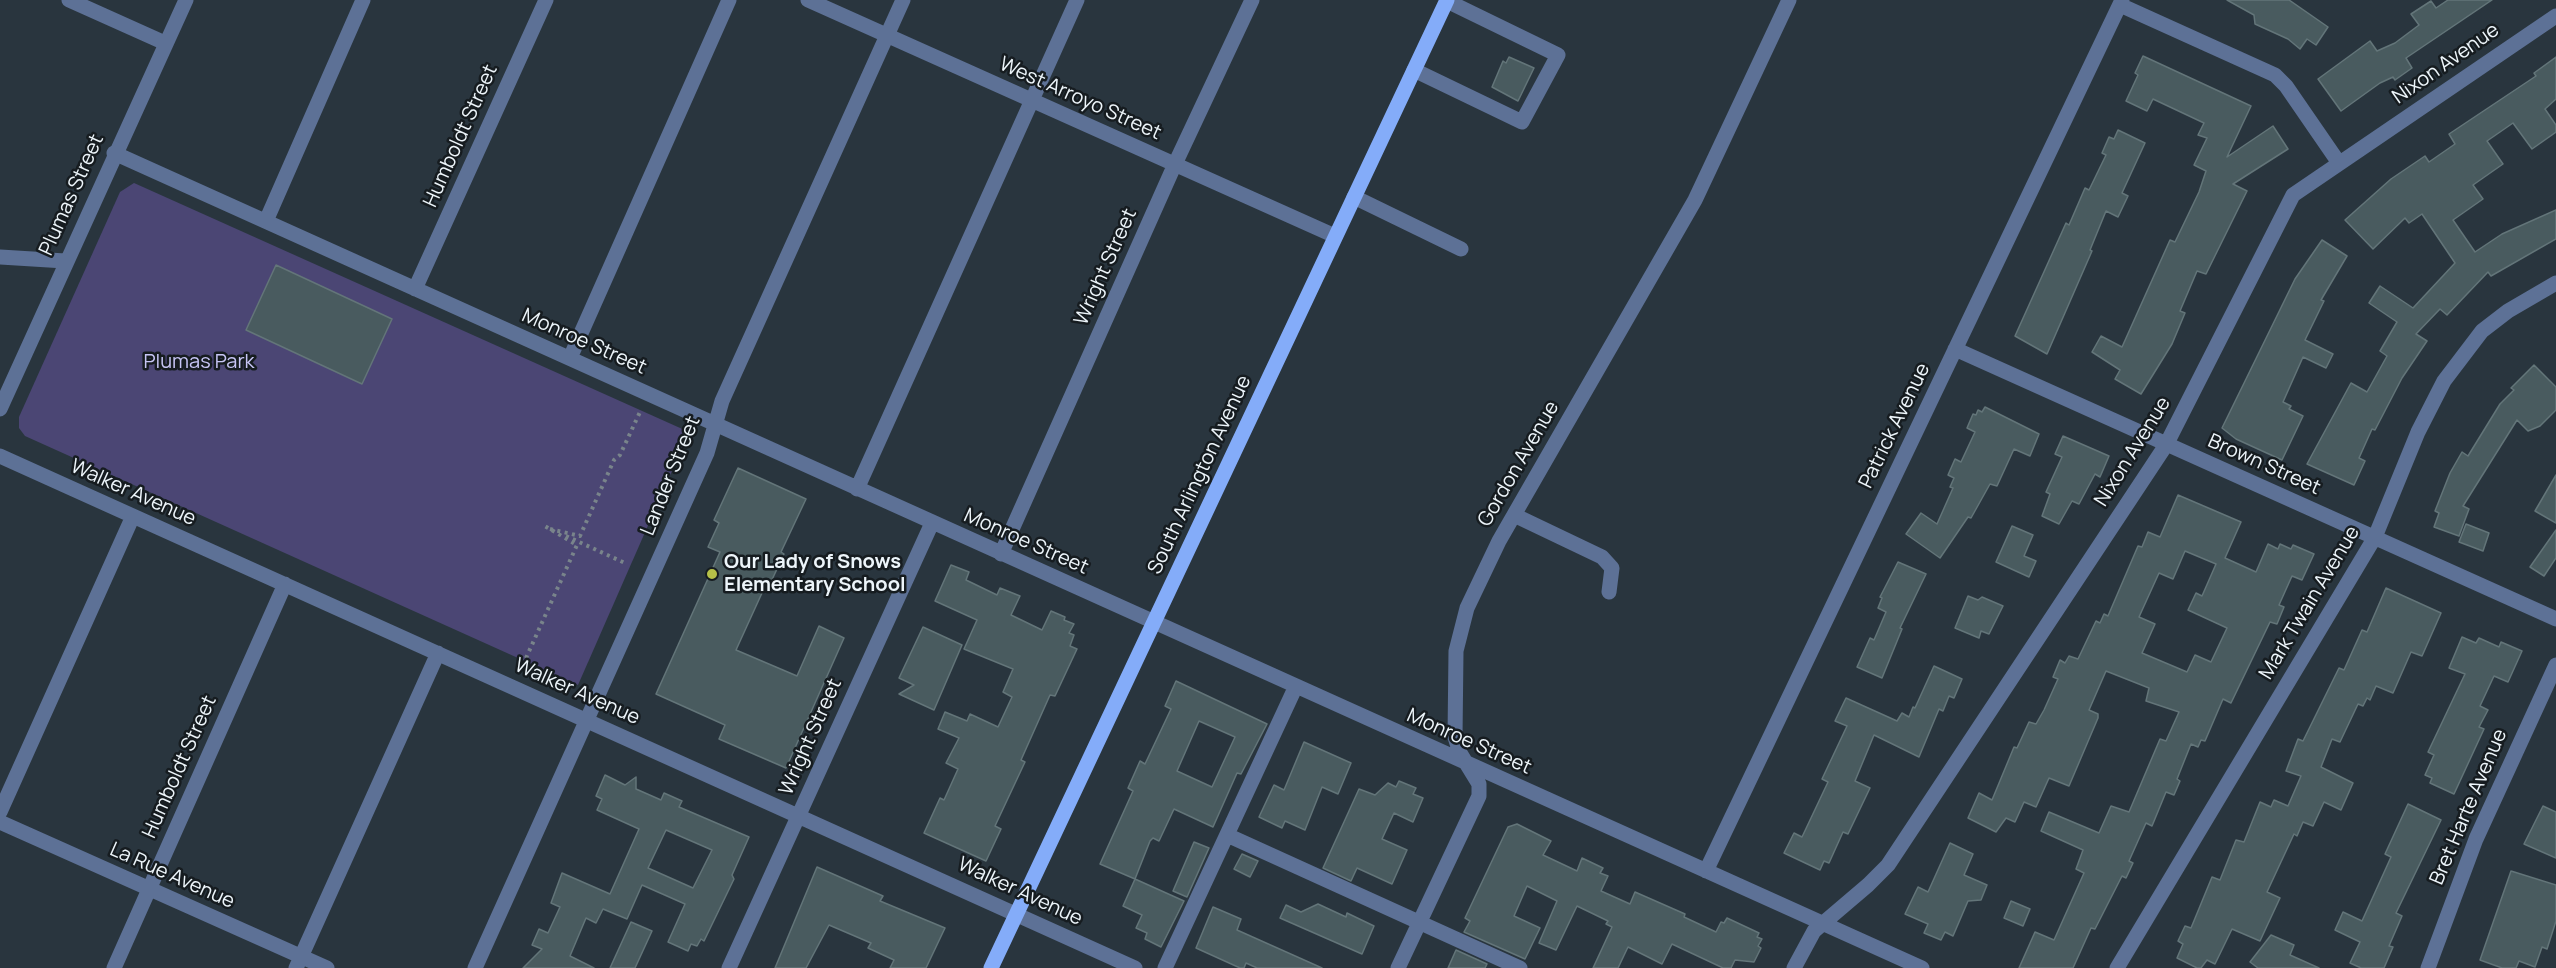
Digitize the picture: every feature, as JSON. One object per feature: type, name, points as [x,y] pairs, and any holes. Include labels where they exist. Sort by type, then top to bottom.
[{"type":"main road","name":"South Arlington Avenue","points":[[991,968],[1447,1]]},
{"type":"street","points":[[69,0],[165,43]]},
{"type":"street","name":"Plumas Street","points":[[0,409],[114,153],[186,0]]},
{"type":"street","points":[[266,221],[363,0]]},
{"type":"street","name":"Humboldt Street","points":[[415,289],[546,0]]},
{"type":"street","points":[[570,358],[729,0]]},
{"type":"street","name":"West Arroyo Street","points":[[808,0],[1335,236]]},
{"type":"street","name":"Lander Street","points":[[476,968],[707,453],[722,401],[903,0]]},
{"type":"street","points":[[857,489],[1077,0]]},
{"type":"street","name":"Wright Street","points":[[1001,554],[1175,164],[1252,0]]},
{"type":"street","name":"Gordon Avenue","points":[[1398,968],[1479,796],[1479,784],[1465,763],[1455,737],[1456,651],[1471,598],[1514,515],[1695,200],[1789,0]]},
{"type":"street","points":[[1414,70],[1522,122],[1558,55],[1447,1]]},
{"type":"street","points":[[2121,2],[2275,75],[2286,86],[2339,163]]},
{"type":"street","name":"Patrick Avenue","points":[[1706,870],[2121,2]]},
{"type":"street","name":"Nixon Avenue","points":[[1794,968],[1808,938],[1888,865],[2166,445],[2293,195],[2556,16]]},
{"type":"street","name":"Monroe Street","points":[[114,153],[1922,968]]},
{"type":"street","points":[[1354,197],[1461,249]]},
{"type":"street","points":[[0,257],[66,261]]},
{"type":"street","name":"Mark Twain Avenue","points":[[2117,968],[2375,537],[2418,432],[2444,381],[2491,324],[2529,296],[2556,283]]},
{"type":"street","name":"Brown Street","points":[[1956,350],[2556,619]]},
{"type":"street","name":"Walker Avenue","points":[[0,456],[1135,968]]},
{"type":"street","points":[[1514,515],[1602,557],[1612,568],[1609,591]]},
{"type":"street","points":[[0,812],[133,516]]},
{"type":"street","name":"Wright Street","points":[[729,968],[932,523]]},
{"type":"street","name":"Humboldt Street","points":[[114,968],[285,584]]},
{"type":"street","points":[[299,962],[438,652]]},
{"type":"street","name":"Bret Harte Avenue","points":[[2428,968],[2472,849],[2556,665]]},
{"type":"street","points":[[1165,968],[1296,686]]},
{"type":"street","name":"La Rue Avenue","points":[[0,822],[149,888],[299,962],[327,968]]},
{"type":"street","points":[[1227,835],[1520,968]]},
{"type":"path","points":[[551,530],[580,536],[614,460],[620,455],[640,412]]},
{"type":"path","points":[[526,658],[577,545],[543,525]]},
{"type":"path","points":[[551,530],[625,563]]},
{"type":"green space","name":"Plumas Park","points":[[134,183],[689,432],[578,685],[25,436],[19,428],[19,417],[120,192]]},
{"type":"building","points":[[2227,0],[2289,0],[2328,27],[2316,45],[2307,39],[2300,49],[2288,39],[2255,24],[2254,15]]},
{"type":"building","points":[[2448,0],[2492,0],[2406,58],[2412,68],[2395,80],[2393,77],[2380,83],[2341,111],[2318,79],[2370,41],[2377,51],[2395,43],[2419,25],[2411,14],[2431,1],[2436,8]]},
{"type":"building","points":[[2143,56],[2251,106],[2227,157],[2273,126],[2288,149],[2233,184],[2247,191],[2206,274],[2197,271],[2180,311],[2185,313],[2172,344],[2141,394],[2115,379],[2120,370],[2092,352],[2101,336],[2122,347],[2170,240],[2175,242],[2199,192],[2206,171],[2194,165],[2207,138],[2198,135],[2204,123],[2153,99],[2147,111],[2126,101],[2138,75],[2135,73]]},
{"type":"building","points":[[1509,57],[1534,68],[1518,101],[1492,87],[1503,61],[1506,63]]},
{"type":"building","points":[[2556,57],[2556,99],[2545,109],[2556,125],[2556,132],[2532,149],[2513,123],[2487,141],[2503,164],[2473,185],[2483,199],[2453,220],[2475,252],[2502,234],[2556,210],[2556,239],[2491,276],[2488,272],[2447,315],[2440,309],[2416,334],[2427,341],[2402,378],[2375,430],[2372,429],[2359,458],[2365,461],[2354,485],[2307,464],[2351,383],[2367,392],[2387,356],[2380,351],[2397,322],[2369,303],[2380,286],[2413,308],[2455,263],[2422,214],[2409,223],[2405,218],[2373,249],[2345,220],[2391,179],[2425,156],[2429,162],[2455,144],[2449,134],[2536,76],[2534,73]]},
{"type":"building","points":[[2118,130],[2145,143],[2122,193],[2128,196],[2118,217],[2106,211],[2090,250],[2092,251],[2047,354],[2015,336],[2066,223],[2069,225],[2085,188],[2089,190],[2106,155],[2102,153],[2109,137],[2114,139]]},
{"type":"building","points":[[2322,240],[2347,256],[2321,300],[2324,301],[2305,340],[2333,354],[2326,368],[2303,357],[2283,402],[2291,406],[2289,409],[2303,416],[2282,460],[2236,439],[2222,428],[2295,279]]},
{"type":"building","points":[[276,265],[392,319],[362,384],[246,330]]},
{"type":"building","points":[[2534,365],[2556,387],[2556,410],[2540,426],[2528,431],[2517,420],[2463,506],[2469,509],[2459,536],[2434,527],[2439,513],[2435,511],[2450,473],[2462,452],[2468,456],[2500,404],[2514,390],[2511,388]]},
{"type":"building","points":[[1985,407],[2039,434],[2030,456],[2014,449],[1997,486],[1990,484],[1971,518],[1968,517],[1940,558],[1906,534],[1921,513],[1937,524],[1953,488],[1950,487],[1954,478],[1948,475],[1955,459],[1961,462],[1975,432],[1967,428],[1973,414],[1976,415],[1978,410],[1982,412]]},
{"type":"building","points":[[2063,436],[2109,456],[2100,477],[2095,474],[2079,504],[2072,501],[2059,524],[2042,516],[2050,494],[2046,492],[2062,457],[2055,454]]},
{"type":"building","points":[[738,468],[806,499],[781,552],[784,554],[770,584],[767,582],[736,650],[797,676],[819,626],[844,638],[786,768],[719,739],[725,725],[656,694],[720,552],[708,547],[719,523],[714,520]]},
{"type":"building","points":[[2556,475],[2556,523],[2535,511]]},
{"type":"building","points":[[2178,495],[2241,522],[2225,558],[2256,572],[2268,544],[2278,549],[2280,544],[2291,549],[2293,545],[2314,554],[2302,580],[2292,576],[2279,605],[2284,607],[2277,624],[2270,622],[2231,703],[2223,699],[2205,741],[2201,740],[2198,747],[2191,744],[2177,779],[2180,781],[2174,795],[2166,792],[2152,826],[2146,823],[2129,861],[2133,863],[2126,878],[2122,876],[2095,929],[2091,928],[2073,968],[2019,968],[2035,932],[2054,940],[2084,873],[2076,869],[2083,850],[2041,831],[2049,812],[2099,833],[2111,806],[2129,812],[2160,739],[2166,741],[2179,712],[2146,701],[2149,688],[2106,671],[2089,710],[2098,714],[2098,718],[2069,786],[2049,778],[2036,807],[2024,802],[2015,822],[2006,818],[1996,832],[1968,818],[1979,793],[1992,800],[2014,747],[2017,748],[2029,722],[2036,724],[2044,710],[2058,679],[2053,677],[2060,660],[2065,663],[2069,656],[2078,659],[2096,621],[2100,623],[2104,614],[2108,616],[2138,546],[2142,547],[2148,532],[2160,537]],"holes":[[[2185,551],[2216,564],[2202,596],[2196,593],[2188,610],[2227,628],[2211,662],[2195,655],[2187,672],[2142,653],[2155,624],[2139,617],[2159,573],[2173,579]]]},
{"type":"building","points":[[2466,524],[2489,533],[2483,551],[2459,542]]},
{"type":"building","points":[[2012,526],[2033,535],[2024,556],[2036,561],[2029,577],[1996,562]]},
{"type":"building","points":[[2556,530],[2556,558],[2544,576],[2530,567]]},
{"type":"building","points":[[1898,562],[1926,574],[1900,628],[1902,629],[1882,678],[1857,667],[1870,638],[1874,640],[1886,612],[1878,608],[1882,598],[1880,597]]},
{"type":"building","points":[[951,565],[969,572],[966,580],[997,595],[1000,588],[1020,596],[1011,615],[1042,630],[1051,611],[1065,617],[1064,620],[1074,624],[1069,633],[1074,635],[1070,646],[1077,649],[1055,696],[1050,695],[1021,760],[1025,762],[995,826],[1001,829],[986,861],[924,833],[940,798],[944,800],[958,769],[946,763],[959,738],[938,729],[945,712],[967,721],[970,714],[998,727],[1012,697],[1003,692],[1013,669],[964,649],[977,620],[935,601]]},
{"type":"building","points":[[2386,588],[2441,613],[2422,656],[2411,652],[2393,693],[2376,686],[2370,700],[2367,698],[2363,706],[2358,704],[2340,742],[2332,739],[2321,767],[2353,783],[2341,810],[2324,802],[2313,826],[2303,822],[2297,836],[2294,834],[2267,892],[2280,898],[2260,941],[2232,929],[2215,964],[2207,960],[2201,968],[2197,968],[2177,958],[2183,944],[2178,941],[2185,926],[2191,928],[2212,877],[2220,880],[2236,840],[2244,842],[2260,802],[2271,807],[2274,800],[2288,806],[2301,776],[2286,771],[2298,739],[2303,741],[2339,668],[2344,670],[2362,630],[2367,632]]},
{"type":"building","points":[[1968,596],[1978,600],[1982,597],[2003,606],[1989,634],[1981,631],[1979,638],[1955,628]]},
{"type":"building","points":[[923,627],[962,645],[934,710],[899,694],[914,685],[899,678]]},
{"type":"building","points":[[2462,637],[2476,643],[2479,638],[2499,647],[2501,642],[2522,651],[2508,682],[2494,676],[2480,706],[2488,710],[2479,727],[2484,729],[2454,794],[2430,783],[2432,778],[2425,775],[2434,755],[2428,752],[2465,674],[2449,668]]},
{"type":"building","points":[[1934,666],[1962,679],[1954,698],[1949,696],[1943,711],[1939,709],[1919,757],[1874,735],[1855,781],[1870,788],[1848,834],[1843,832],[1829,863],[1824,861],[1820,870],[1784,853],[1794,833],[1802,837],[1828,782],[1822,779],[1847,726],[1835,721],[1846,698],[1897,721],[1902,713],[1909,717]]},
{"type":"building","points":[[1176,681],[1267,724],[1241,774],[1237,773],[1213,827],[1174,809],[1159,841],[1153,838],[1135,879],[1100,864],[1133,791],[1128,788],[1140,761],[1145,764],[1171,709],[1165,706]],"holes":[[[1199,721],[1235,737],[1212,787],[1177,771]]]},
{"type":"building","points":[[1304,742],[1351,763],[1338,794],[1322,787],[1305,830],[1285,821],[1282,828],[1259,817],[1274,785],[1284,790]]},
{"type":"building","points":[[605,775],[625,785],[636,777],[636,789],[661,800],[664,793],[682,801],[679,807],[749,837],[732,875],[734,879],[704,941],[701,939],[697,946],[691,944],[688,951],[668,942],[685,904],[642,885],[627,919],[603,909],[596,923],[586,918],[570,956],[594,968],[523,968],[542,949],[532,945],[539,929],[548,933],[560,907],[551,903],[562,873],[610,894],[639,829],[597,810],[602,799],[596,796]],"holes":[[[666,830],[712,850],[693,888],[648,868]]]},
{"type":"building","points":[[1399,781],[1416,788],[1413,794],[1423,798],[1413,822],[1394,813],[1382,839],[1407,850],[1392,884],[1357,868],[1351,881],[1323,868],[1359,789],[1375,795],[1388,783],[1396,787]]},
{"type":"building","points":[[2408,804],[2441,820],[2396,913],[2402,916],[2389,946],[2393,947],[2384,968],[2361,968],[2350,963],[2360,942],[2335,930],[2343,912],[2362,921],[2391,857],[2385,854]]},
{"type":"building","points":[[2543,806],[2556,812],[2556,858],[2524,844]]},
{"type":"building","points":[[1517,824],[1551,841],[1543,855],[1577,871],[1582,858],[1603,868],[1600,873],[1608,876],[1601,891],[1630,904],[1635,892],[1685,914],[1684,917],[1716,932],[1721,922],[1724,923],[1727,918],[1759,933],[1757,937],[1762,939],[1758,946],[1761,948],[1754,962],[1735,960],[1731,968],[1723,968],[1672,944],[1662,964],[1628,947],[1618,968],[1593,968],[1612,927],[1606,924],[1608,921],[1577,906],[1556,950],[1539,943],[1557,901],[1527,886],[1514,916],[1540,928],[1525,959],[1464,932],[1470,921],[1465,918],[1508,827]]},
{"type":"building","points":[[1194,842],[1209,848],[1187,897],[1173,891]]},
{"type":"building","points":[[1950,843],[1973,854],[1964,875],[1987,885],[1981,900],[1968,901],[1953,936],[1945,932],[1941,940],[1924,933],[1928,924],[1905,914],[1918,887],[1928,892]]},
{"type":"building","points":[[1242,854],[1258,861],[1250,877],[1234,869]]},
{"type":"building","points":[[817,867],[883,896],[880,901],[945,928],[926,968],[890,968],[894,960],[868,948],[871,943],[829,925],[806,968],[775,968]]},
{"type":"building","points":[[2511,871],[2556,885],[2556,921],[2547,949],[2542,947],[2535,967],[2519,961],[2516,968],[2502,968],[2480,960]]},
{"type":"building","points":[[1135,879],[1184,901],[1161,947],[1145,939],[1147,933],[1136,928],[1142,915],[1123,906]]},
{"type":"building","points":[[2011,901],[2030,909],[2023,926],[2004,918]]},
{"type":"building","points":[[1318,904],[1346,917],[1347,913],[1374,926],[1362,954],[1280,918],[1286,905],[1301,912]]},
{"type":"building","points":[[1213,907],[1241,919],[1237,930],[1322,968],[1257,968],[1246,963],[1244,968],[1240,968],[1196,948]]},
{"type":"building","points":[[631,922],[652,931],[635,968],[610,968]]},
{"type":"building","points":[[2271,935],[2294,945],[2290,955],[2319,968],[2258,968],[2250,962]]},
{"type":"building","points":[[1456,950],[1487,964],[1485,968],[1448,968]]},
{"type":"place","name":"Our Lady of Snows Elementary School","points":[[712,574]]}]
